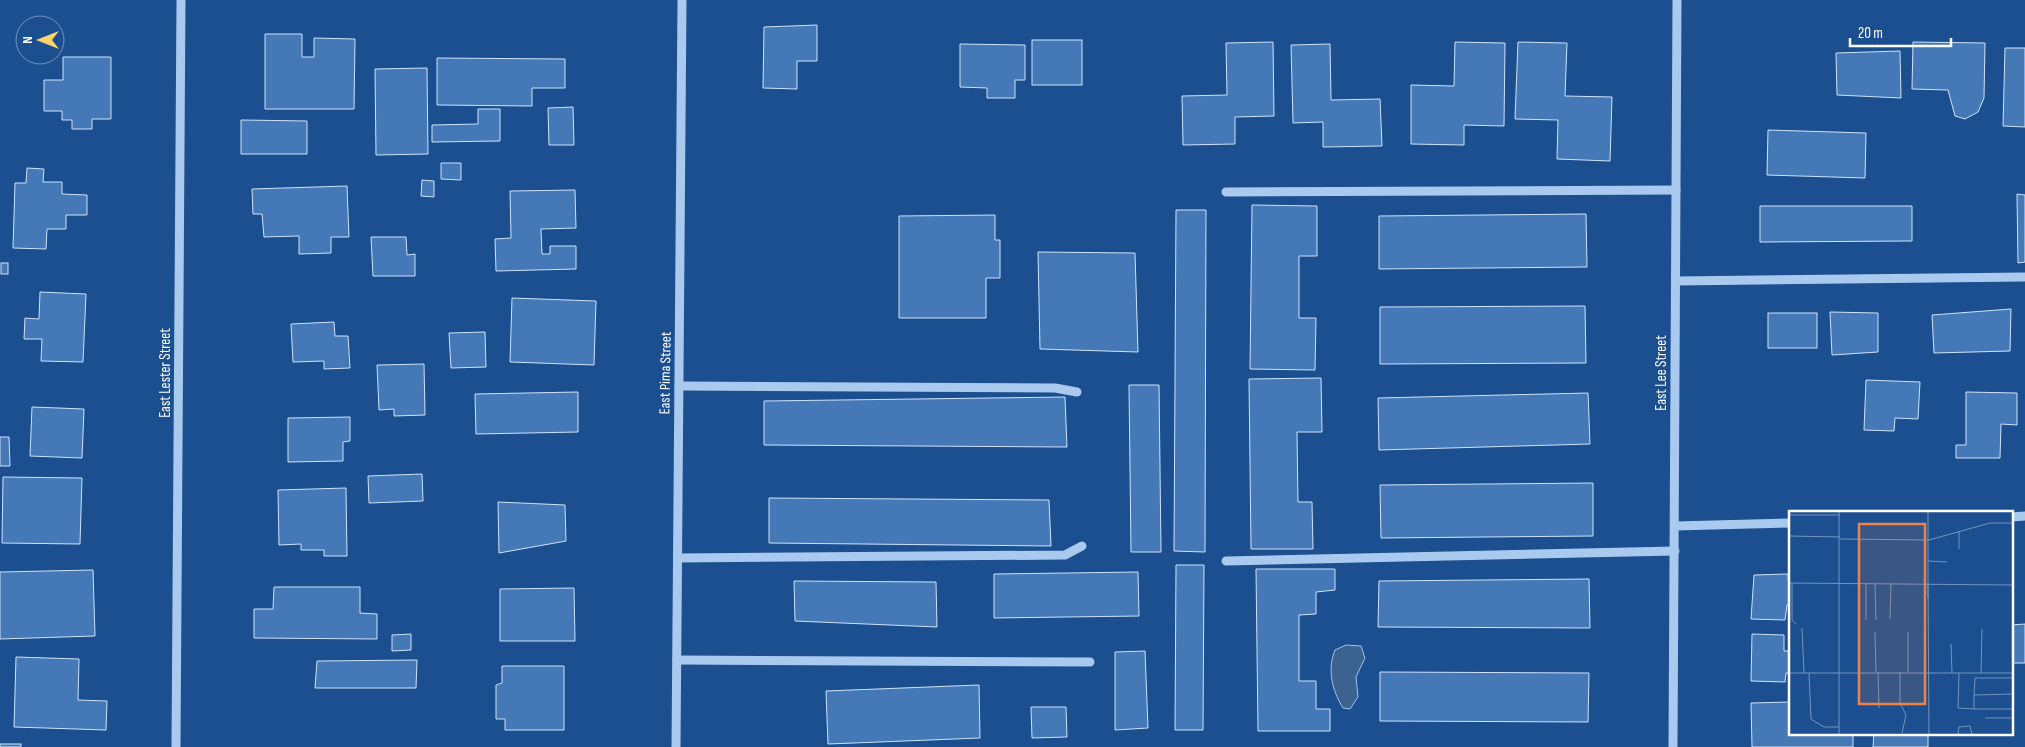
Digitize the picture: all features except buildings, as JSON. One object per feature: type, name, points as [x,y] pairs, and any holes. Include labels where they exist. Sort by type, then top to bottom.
[{"type":"street","name":"East Lester Street","points":[[176,747],[181,0]]},
{"type":"street","name":"East Pima Street","points":[[676,747],[682,0]]},
{"type":"street","name":"East Lee Street","points":[[1674,747],[1677,0]]},
{"type":"street","points":[[1226,192],[1676,190]]},
{"type":"street","points":[[1676,281],[2025,277]]},
{"type":"street","points":[[679,386],[1055,388],[1077,392]]},
{"type":"street","points":[[2012,517],[2025,516]]},
{"type":"street","points":[[1674,526],[1789,523]]},
{"type":"street","points":[[678,558],[1065,555],[1082,546]]},
{"type":"street","points":[[1226,560],[1674,551]]},
{"type":"street","points":[[677,660],[1090,662]]},
{"type":"water","points":[[1346,645],[1361,646],[1365,658],[1356,677],[1358,697],[1350,709],[1343,708],[1339,701],[1331,672],[1335,650]]}]
